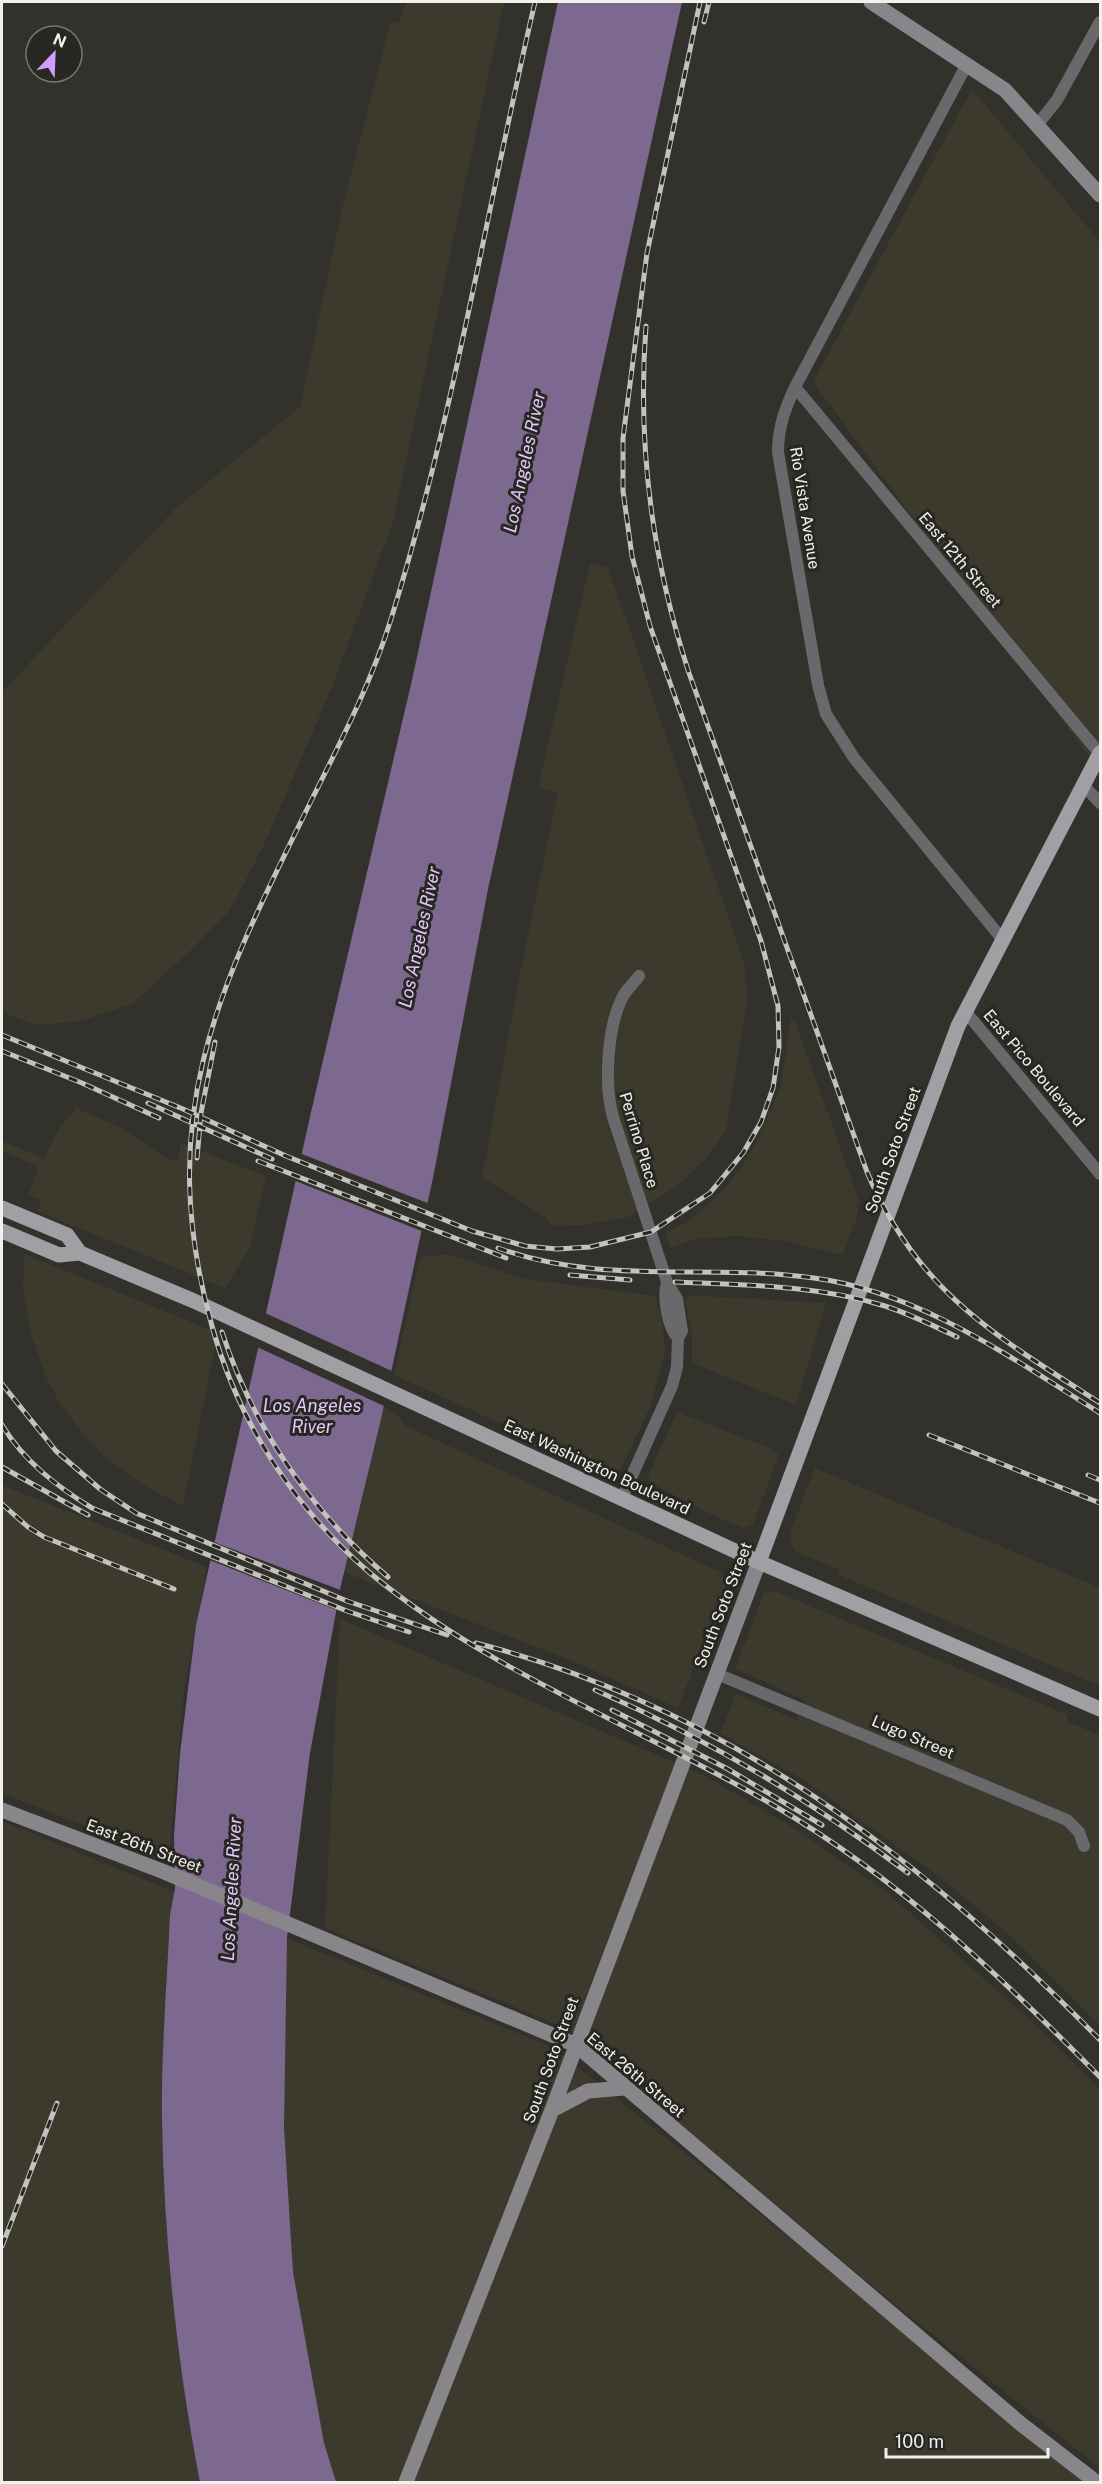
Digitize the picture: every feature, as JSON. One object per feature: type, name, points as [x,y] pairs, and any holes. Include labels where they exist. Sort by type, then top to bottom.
[{"type":"main road","points":[[871,2],[1005,90],[1101,195]]},
{"type":"main road","name":"South Soto Street","points":[[406,2482],[552,2110],[965,1011],[1100,754]]},
{"type":"main road","name":"East Washington Boulevard","points":[[2,1208],[67,1235],[80,1253]]},
{"type":"main road","name":"East Washington Boulevard","points":[[2,1231],[59,1255],[80,1253],[238,1321],[759,1562],[1101,1709]]},
{"type":"main road","name":"East 26th Street","points":[[2,1810],[162,1871],[576,2045],[1021,2424],[1096,2482]]},
{"type":"main road","points":[[552,2110],[588,2091],[624,2088]]},
{"type":"street","points":[[1038,124],[1057,100],[1101,22]]},
{"type":"street","name":"Rio Vista Avenue","points":[[967,64],[795,387],[782,414],[778,452],[818,685],[826,714],[854,758],[1003,940]]},
{"type":"street","name":"East 12th Street","points":[[795,387],[1100,754]]},
{"type":"street","points":[[1084,786],[1101,803]]},
{"type":"street","name":"Perrino Place","points":[[622,1498],[672,1386],[677,1367],[678,1338],[672,1332],[663,1294],[667,1282],[615,1124],[607,1091],[609,1057],[621,1000],[639,976]]},
{"type":"street","name":"East Pico Boulevard","points":[[965,1011],[1101,1174]]},
{"type":"street","name":"Lugo Street","points":[[717,1674],[1067,1820],[1079,1832],[1084,1846]]},
{"type":"shaded area","points":[[407,2],[504,2],[393,522],[331,690],[263,847],[230,910],[191,950],[132,1004],[81,1021],[36,1025],[2,1012],[2,692],[177,507],[300,407],[342,209],[390,24],[399,22]]},
{"type":"shaded area","points":[[972,89],[1100,242],[1100,772],[813,382]]},
{"type":"shaded area","points":[[590,563],[608,567],[743,960],[746,1008],[726,1131],[707,1157],[681,1183],[629,1217],[583,1225],[552,1226],[545,1217],[482,1177],[520,974],[558,792],[538,788]]},
{"type":"shaded area","points":[[791,1019],[796,1024],[859,1200],[857,1217],[842,1255],[784,1241],[738,1236],[694,1239],[671,1248],[665,1233],[689,1221],[724,1189],[742,1166],[757,1141],[780,1089]]},
{"type":"shaded area","points":[[76,1108],[126,1130],[165,1157],[179,1162],[180,1143],[266,1176],[250,1248],[225,1288],[37,1211],[41,1200],[28,1194],[39,1167],[2,1151],[2,1141],[44,1158],[57,1132]]},
{"type":"shaded area","points":[[24,1254],[218,1333],[183,1506],[143,1485],[104,1456],[81,1432],[58,1400],[45,1375],[30,1332],[23,1288]]},
{"type":"shaded area","points":[[448,1254],[526,1279],[655,1296],[663,1326],[665,1351],[651,1405],[621,1469],[611,1473],[394,1375],[420,1257]]},
{"type":"shaded area","points":[[687,1295],[826,1303],[796,1405],[692,1363],[692,1334],[685,1299],[689,1299]]},
{"type":"shaded area","points":[[383,1407],[399,1416],[404,1425],[722,1573],[726,1583],[678,1708],[575,1662],[341,1571]]},
{"type":"shaded area","points":[[677,1412],[770,1448],[770,1451],[779,1454],[753,1524],[743,1528],[704,1511],[649,1482],[649,1474]]},
{"type":"shaded area","points":[[815,1468],[1100,1588],[1100,1686],[837,1574],[839,1570],[794,1551],[790,1538],[791,1530]]},
{"type":"shaded area","points":[[2,1485],[207,1567],[184,1691],[170,1849],[154,1853],[2,1793]]},
{"type":"shaded area","points":[[775,1591],[1068,1715],[1066,1721],[1100,1735],[1100,2026],[1012,1937],[940,1877],[804,1780],[720,1733],[736,1694],[797,1720],[805,1700],[735,1669],[764,1593]]},
{"type":"shaded area","points":[[340,1619],[704,1775],[800,1832],[889,1894],[1038,2027],[1100,2089],[1100,2468],[876,2289],[570,2030],[325,1928]]},
{"type":"shaded area","points":[[2,1821],[554,2048],[1093,2482],[2,2482]]},
{"type":"water","name":"Los Angeles River","points":[[558,2],[682,2],[488,889],[434,1173],[381,1419],[341,1585],[310,1753],[287,1938],[284,2128],[293,2272],[324,2443],[336,2482],[200,2482],[173,2302],[162,2120],[163,2043],[170,1915],[175,1888],[174,1836],[180,1753],[196,1625],[314,1099],[412,680]]},
{"type":"pier","points":[[299,1153],[430,1204],[424,1232],[293,1180]]},
{"type":"pier","points":[[263,1312],[394,1372],[386,1407],[255,1346]]},
{"type":"pier","points":[[211,1541],[343,1591],[339,1611],[207,1559]]},
{"type":"railway","points":[[535,2],[452,389],[391,619],[356,710],[250,928],[225,990],[206,1051],[193,1114],[190,1179],[195,1249],[212,1326],[237,1396],[273,1462],[317,1521],[370,1573],[416,1608],[515,1670],[773,1805],[863,1864],[905,1896],[985,1965],[1100,2077]]},
{"type":"railway","points":[[2,1035],[183,1109],[286,1156],[472,1231],[525,1246],[557,1249],[590,1247],[651,1232],[710,1193],[743,1153],[761,1122],[773,1088],[779,1047],[778,1006],[761,941],[650,626],[632,556],[623,491],[623,438],[647,253],[700,2]]},
{"type":"railway","points":[[704,22],[709,2]]},
{"type":"railway","points":[[646,326],[644,415],[650,502],[665,588],[676,631],[867,1172],[888,1214],[911,1250],[936,1281],[994,1332],[1100,1403]]},
{"type":"railway","points":[[197,1158],[201,1113],[215,1042]]},
{"type":"railway","points":[[2,1051],[82,1083],[159,1118]]},
{"type":"railway","points":[[148,1103],[272,1159]]},
{"type":"railway","points":[[258,1161],[506,1258]]},
{"type":"railway","points":[[498,1248],[537,1260],[576,1267],[655,1272],[774,1274],[814,1278],[853,1286],[891,1297],[928,1312],[998,1350],[1100,1413]]},
{"type":"railway","points":[[570,1275],[630,1280]]},
{"type":"railway","points":[[675,1282],[781,1287],[859,1299],[894,1309],[957,1337]]},
{"type":"railway","points":[[222,1332],[250,1402],[288,1466],[334,1525],[388,1577]]},
{"type":"railway","points":[[2,1384],[56,1451],[100,1489],[136,1513],[347,1601],[447,1635]]},
{"type":"railway","points":[[2,1425],[20,1450],[42,1472],[92,1508],[347,1611],[409,1632]]},
{"type":"railway","points":[[929,1435],[1100,1503]]},
{"type":"railway","points":[[2,1467],[88,1515]]},
{"type":"railway","points":[[1088,1475],[1100,1480]]},
{"type":"railway","points":[[2,1504],[28,1527],[44,1537],[174,1589]]},
{"type":"railway","points":[[476,1643],[568,1671],[655,1707],[737,1749],[815,1797],[890,1851],[962,1910],[1032,1973],[1100,2040]]},
{"type":"railway","points":[[595,1690],[677,1729],[757,1772],[872,1846],[908,1873]]},
{"type":"railway","points":[[612,1710],[726,1768],[822,1825]]},
{"type":"railway","points":[[2,2246],[57,2103]]}]
